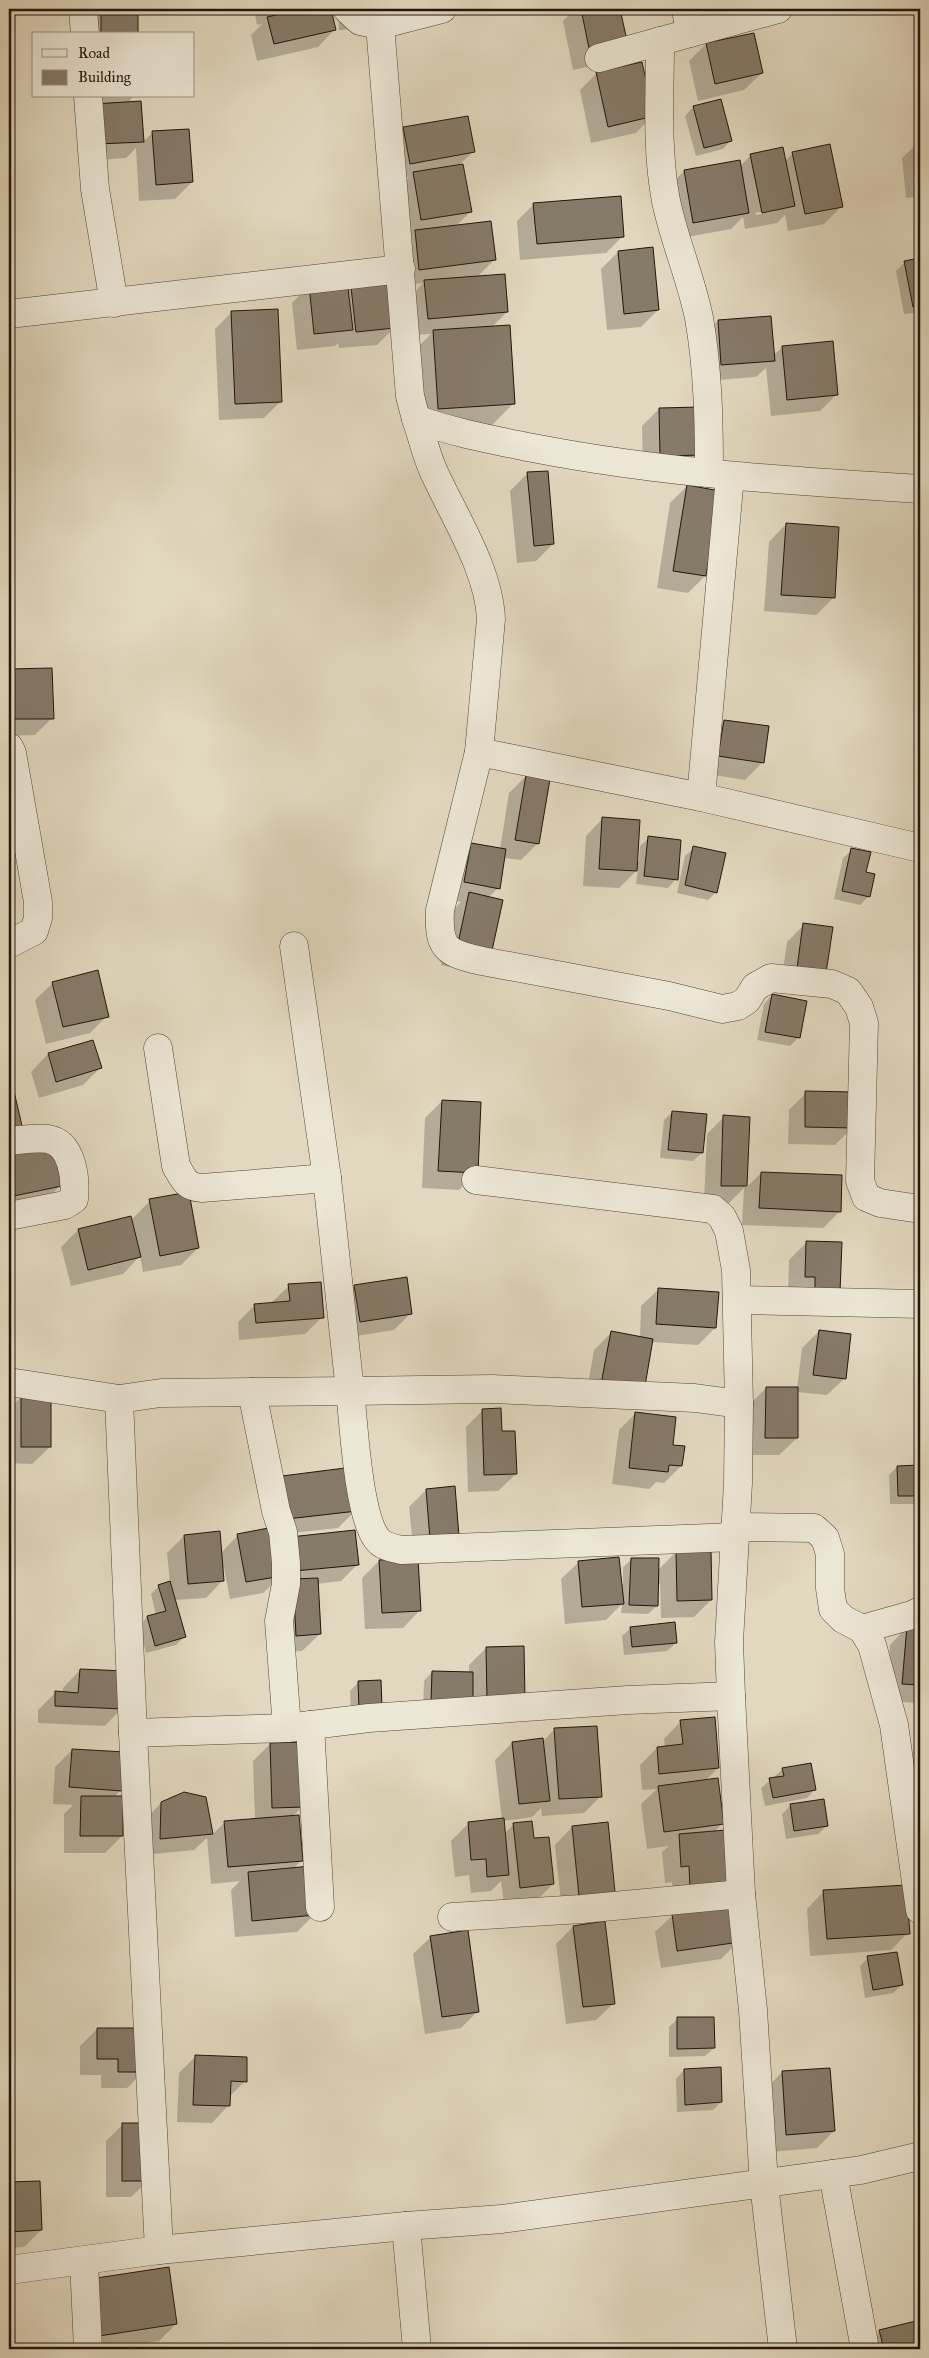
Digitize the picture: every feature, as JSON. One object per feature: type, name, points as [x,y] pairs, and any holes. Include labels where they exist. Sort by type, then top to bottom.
[{"type":"street","points":[[83,9],[85,32]]},
{"type":"street","points":[[347,9],[360,21],[380,26],[442,9]]},
{"type":"street","points":[[599,58],[660,42],[688,21],[778,9]]},
{"type":"street","points":[[380,26],[410,396],[432,468],[467,542],[490,599],[491,619],[479,752],[440,910],[439,927],[447,949],[455,955],[482,961],[669,996],[722,1009],[743,1003],[755,987],[772,978],[832,984],[848,991],[859,1007],[864,1023],[860,1181],[866,1197],[880,1203],[920,1209]]},
{"type":"street","points":[[660,42],[660,132],[663,178],[667,202],[699,317],[720,474],[701,796]]},
{"type":"street","points":[[88,98],[95,189],[114,303]]},
{"type":"street","points":[[9,314],[401,269]]},
{"type":"street","points":[[416,419],[462,434],[585,458],[663,470],[920,489]]},
{"type":"street","points":[[9,747],[12,753],[38,902],[38,918],[34,931],[9,944]]},
{"type":"street","points":[[479,752],[701,796],[920,848]]},
{"type":"street","points":[[294,946],[327,1178],[364,1510],[372,1530],[379,1541],[388,1547],[402,1550],[431,1550],[814,1528],[825,1538],[830,1554],[830,1588],[833,1608],[843,1619],[862,1629],[872,1645],[894,1725],[920,1910]]},
{"type":"street","points":[[158,1048],[176,1166],[185,1182],[191,1187],[202,1188],[327,1178]]},
{"type":"street","points":[[9,1142],[48,1139],[61,1144],[70,1159],[75,1188],[74,1199],[65,1205],[9,1216]]},
{"type":"street","points":[[476,1180],[713,1209],[722,1217],[729,1231],[736,1270],[739,1404],[729,1642],[731,1696],[741,1894],[753,2010],[764,2184],[783,2349]]},
{"type":"street","points":[[737,1300],[920,1304]]},
{"type":"street","points":[[9,1382],[119,1399],[161,1393],[492,1389],[695,1398],[739,1404]]},
{"type":"street","points":[[252,1392],[276,1511],[283,1532],[286,1584],[279,1621],[298,1726],[320,1907]]},
{"type":"street","points":[[119,1399],[132,1732],[159,2250]]},
{"type":"street","points":[[862,1629],[912,1616],[920,1611]]},
{"type":"street","points":[[132,1732],[298,1726],[369,1718],[628,1700],[731,1696]]},
{"type":"street","points":[[452,1917],[582,1909],[741,1894]]},
{"type":"street","points":[[9,2270],[159,2250],[502,2218],[861,2170],[920,2156]]},
{"type":"street","points":[[833,2174],[865,2349]]},
{"type":"street","points":[[406,2226],[417,2349]]},
{"type":"street","points":[[84,2261],[88,2349]]},
{"type":"building","points":[[101,9],[138,9],[138,32],[101,32]]},
{"type":"building","points":[[303,9],[331,9],[336,30],[274,44],[267,17]]},
{"type":"building","points":[[581,9],[620,9],[628,45],[590,53]]},
{"type":"building","points":[[754,33],[763,73],[715,84],[706,43]]},
{"type":"building","points":[[642,62],[654,116],[608,127],[596,72]]},
{"type":"building","points":[[721,99],[732,141],[704,148],[693,106]]},
{"type":"building","points":[[141,101],[144,142],[97,144],[94,104]]},
{"type":"building","points":[[468,116],[475,152],[410,164],[403,127]]},
{"type":"building","points":[[189,129],[193,182],[156,185],[152,131]]},
{"type":"building","points":[[830,144],[843,207],[805,214],[792,152]]},
{"type":"building","points":[[783,147],[795,206],[762,213],[750,154]]},
{"type":"building","points":[[740,160],[749,213],[693,223],[684,170]]},
{"type":"building","points":[[463,164],[472,212],[421,220],[413,172]]},
{"type":"building","points":[[621,196],[624,237],[537,244],[533,203]]},
{"type":"building","points":[[491,221],[496,260],[419,270],[415,230]]},
{"type":"building","points":[[653,247],[659,310],[624,314],[618,251]]},
{"type":"building","points":[[920,258],[920,305],[913,307],[904,261]]},
{"type":"building","points":[[505,274],[508,312],[428,319],[424,280]]},
{"type":"building","points":[[390,275],[395,328],[356,332],[350,278]]},
{"type":"building","points":[[347,280],[353,330],[314,334],[309,285]]},
{"type":"building","points":[[278,309],[282,402],[235,404],[231,311]]},
{"type":"building","points":[[771,316],[775,361],[721,365],[718,320]]},
{"type":"building","points":[[510,325],[515,404],[438,409],[433,330]]},
{"type":"building","points":[[833,341],[838,395],[787,400],[782,346]]},
{"type":"building","points":[[701,407],[703,455],[660,456],[659,408]]},
{"type":"building","points":[[548,471],[554,544],[534,546],[527,472]]},
{"type":"building","points":[[687,485],[720,491],[706,576],[673,571]]},
{"type":"building","points":[[786,523],[839,527],[835,598],[781,595]]},
{"type":"building","points":[[52,668],[54,719],[9,719],[9,669]]},
{"type":"building","points":[[724,720],[769,726],[764,763],[718,756]]},
{"type":"building","points":[[526,775],[550,779],[539,844],[515,840]]},
{"type":"building","points":[[602,817],[640,820],[637,871],[599,869]]},
{"type":"building","points":[[648,836],[681,840],[678,880],[644,876]]},
{"type":"building","points":[[471,843],[506,849],[500,889],[464,882]]},
{"type":"building","points":[[693,846],[726,853],[717,893],[685,885]]},
{"type":"building","points":[[851,848],[871,852],[866,872],[875,874],[870,897],[842,891]]},
{"type":"building","points":[[469,892],[503,900],[491,955],[457,948]]},
{"type":"building","points":[[803,923],[833,927],[825,980],[796,976]]},
{"type":"building","points":[[98,970],[109,1017],[63,1027],[52,982]]},
{"type":"building","points":[[772,994],[807,1001],[800,1038],[765,1032]]},
{"type":"building","points":[[93,1040],[102,1068],[56,1082],[48,1053]]},
{"type":"building","points":[[9,1070],[23,1130],[9,1134]]},
{"type":"building","points":[[805,1091],[854,1092],[853,1128],[805,1127]]},
{"type":"building","points":[[442,1100],[481,1102],[478,1173],[438,1171]]},
{"type":"building","points":[[672,1111],[707,1114],[703,1153],[668,1150]]},
{"type":"building","points":[[723,1115],[750,1117],[747,1186],[721,1186]]},
{"type":"building","points":[[53,1145],[62,1186],[9,1197],[9,1154]]},
{"type":"building","points":[[761,1172],[842,1175],[841,1212],[759,1208]]},
{"type":"building","points":[[189,1192],[199,1248],[160,1256],[149,1199]]},
{"type":"building","points":[[131,1216],[141,1257],[88,1270],[78,1229]]},
{"type":"building","points":[[806,1241],[842,1242],[840,1292],[815,1291],[815,1277],[805,1277]]},
{"type":"building","points":[[407,1277],[412,1314],[360,1322],[354,1285]]},
{"type":"building","points":[[321,1282],[324,1318],[256,1323],[254,1304],[290,1301],[288,1284]]},
{"type":"building","points":[[658,1288],[719,1292],[716,1328],[656,1324]]},
{"type":"building","points":[[819,1330],[851,1334],[846,1379],[813,1375]]},
{"type":"building","points":[[611,1331],[653,1339],[644,1392],[601,1384]]},
{"type":"building","points":[[766,1387],[798,1387],[798,1438],[765,1438]]},
{"type":"building","points":[[21,1395],[51,1395],[51,1447],[21,1447]]},
{"type":"building","points":[[501,1408],[502,1431],[515,1431],[517,1474],[484,1475],[482,1409]]},
{"type":"building","points":[[635,1412],[676,1417],[673,1445],[685,1446],[682,1466],[669,1465],[668,1472],[629,1468]]},
{"type":"building","points":[[920,1465],[920,1496],[898,1496],[897,1466]]},
{"type":"building","points":[[353,1467],[357,1511],[287,1519],[282,1476]]},
{"type":"building","points":[[455,1486],[459,1536],[430,1539],[426,1489]]},
{"type":"building","points":[[274,1527],[282,1576],[246,1582],[237,1534]]},
{"type":"building","points":[[355,1530],[359,1565],[294,1571],[290,1537]]},
{"type":"building","points":[[220,1531],[224,1581],[188,1584],[184,1535]]},
{"type":"building","points":[[711,1550],[712,1600],[677,1601],[676,1551]]},
{"type":"building","points":[[619,1557],[624,1604],[582,1607],[578,1561]]},
{"type":"building","points":[[418,1558],[421,1611],[382,1613],[379,1560]]},
{"type":"building","points":[[631,1558],[659,1558],[658,1606],[629,1605]]},
{"type":"building","points":[[318,1578],[321,1634],[296,1636],[293,1579]]},
{"type":"building","points":[[170,1581],[186,1637],[155,1646],[147,1616],[166,1611],[158,1585]]},
{"type":"building","points":[[675,1622],[677,1643],[632,1647],[630,1627]]},
{"type":"building","points":[[907,1626],[920,1627],[920,1685],[902,1684]]},
{"type":"building","points":[[524,1646],[525,1700],[487,1701],[486,1647]]},
{"type":"building","points":[[80,1669],[125,1671],[123,1709],[55,1706],[55,1691],[78,1693]]},
{"type":"building","points":[[432,1671],[473,1672],[473,1704],[431,1703]]},
{"type":"building","points":[[381,1680],[382,1708],[359,1709],[358,1681]]},
{"type":"building","points":[[715,1717],[719,1768],[659,1774],[657,1747],[683,1744],[680,1720]]},
{"type":"building","points":[[597,1726],[602,1797],[559,1799],[554,1728]]},
{"type":"building","points":[[543,1738],[550,1801],[519,1804],[512,1742]]},
{"type":"building","points":[[301,1742],[304,1807],[272,1808],[270,1743]]},
{"type":"building","points":[[72,1749],[125,1752],[122,1791],[69,1787]]},
{"type":"building","points":[[811,1763],[816,1790],[773,1798],[769,1778],[784,1776],[782,1768]]},
{"type":"building","points":[[718,1778],[724,1824],[664,1832],[658,1786]]},
{"type":"building","points":[[184,1792],[206,1797],[213,1834],[160,1839],[161,1802]]},
{"type":"building","points":[[81,1796],[123,1796],[123,1836],[80,1836]]},
{"type":"building","points":[[824,1799],[828,1826],[794,1831],[790,1804]]},
{"type":"building","points":[[299,1815],[303,1861],[228,1867],[224,1821]]},
{"type":"building","points":[[504,1818],[509,1875],[487,1877],[486,1859],[471,1860],[468,1822]]},
{"type":"building","points":[[532,1821],[534,1838],[549,1837],[554,1884],[520,1888],[513,1823]]},
{"type":"building","points":[[608,1822],[615,1892],[579,1896],[572,1826]]},
{"type":"building","points":[[726,1830],[730,1887],[690,1890],[689,1866],[681,1867],[679,1834]]},
{"type":"building","points":[[311,1866],[315,1915],[252,1921],[248,1872]]},
{"type":"building","points":[[906,1885],[910,1934],[827,1939],[823,1890]]},
{"type":"building","points":[[734,1905],[740,1942],[677,1951],[672,1914]]},
{"type":"building","points":[[605,1921],[615,2004],[583,2007],[573,1926]]},
{"type":"building","points":[[468,1930],[479,2012],[442,2017],[430,1936]]},
{"type":"building","points":[[897,1952],[903,1985],[873,1990],[867,1956]]},
{"type":"building","points":[[677,2017],[714,2017],[715,2048],[677,2049]]},
{"type":"building","points":[[97,2028],[145,2028],[145,2072],[118,2072],[118,2059],[97,2059]]},
{"type":"building","points":[[195,2055],[247,2057],[247,2082],[231,2081],[230,2106],[193,2105]]},
{"type":"building","points":[[721,2067],[722,2102],[685,2105],[684,2069]]},
{"type":"building","points":[[830,2068],[835,2131],[786,2135],[782,2071]]},
{"type":"building","points":[[122,2123],[150,2123],[150,2181],[122,2181]]},
{"type":"building","points":[[40,2181],[42,2230],[9,2232],[9,2182]]},
{"type":"building","points":[[169,2267],[177,2324],[99,2336],[90,2279]]},
{"type":"building","points":[[920,2320],[920,2349],[884,2349],[879,2330]]}]
